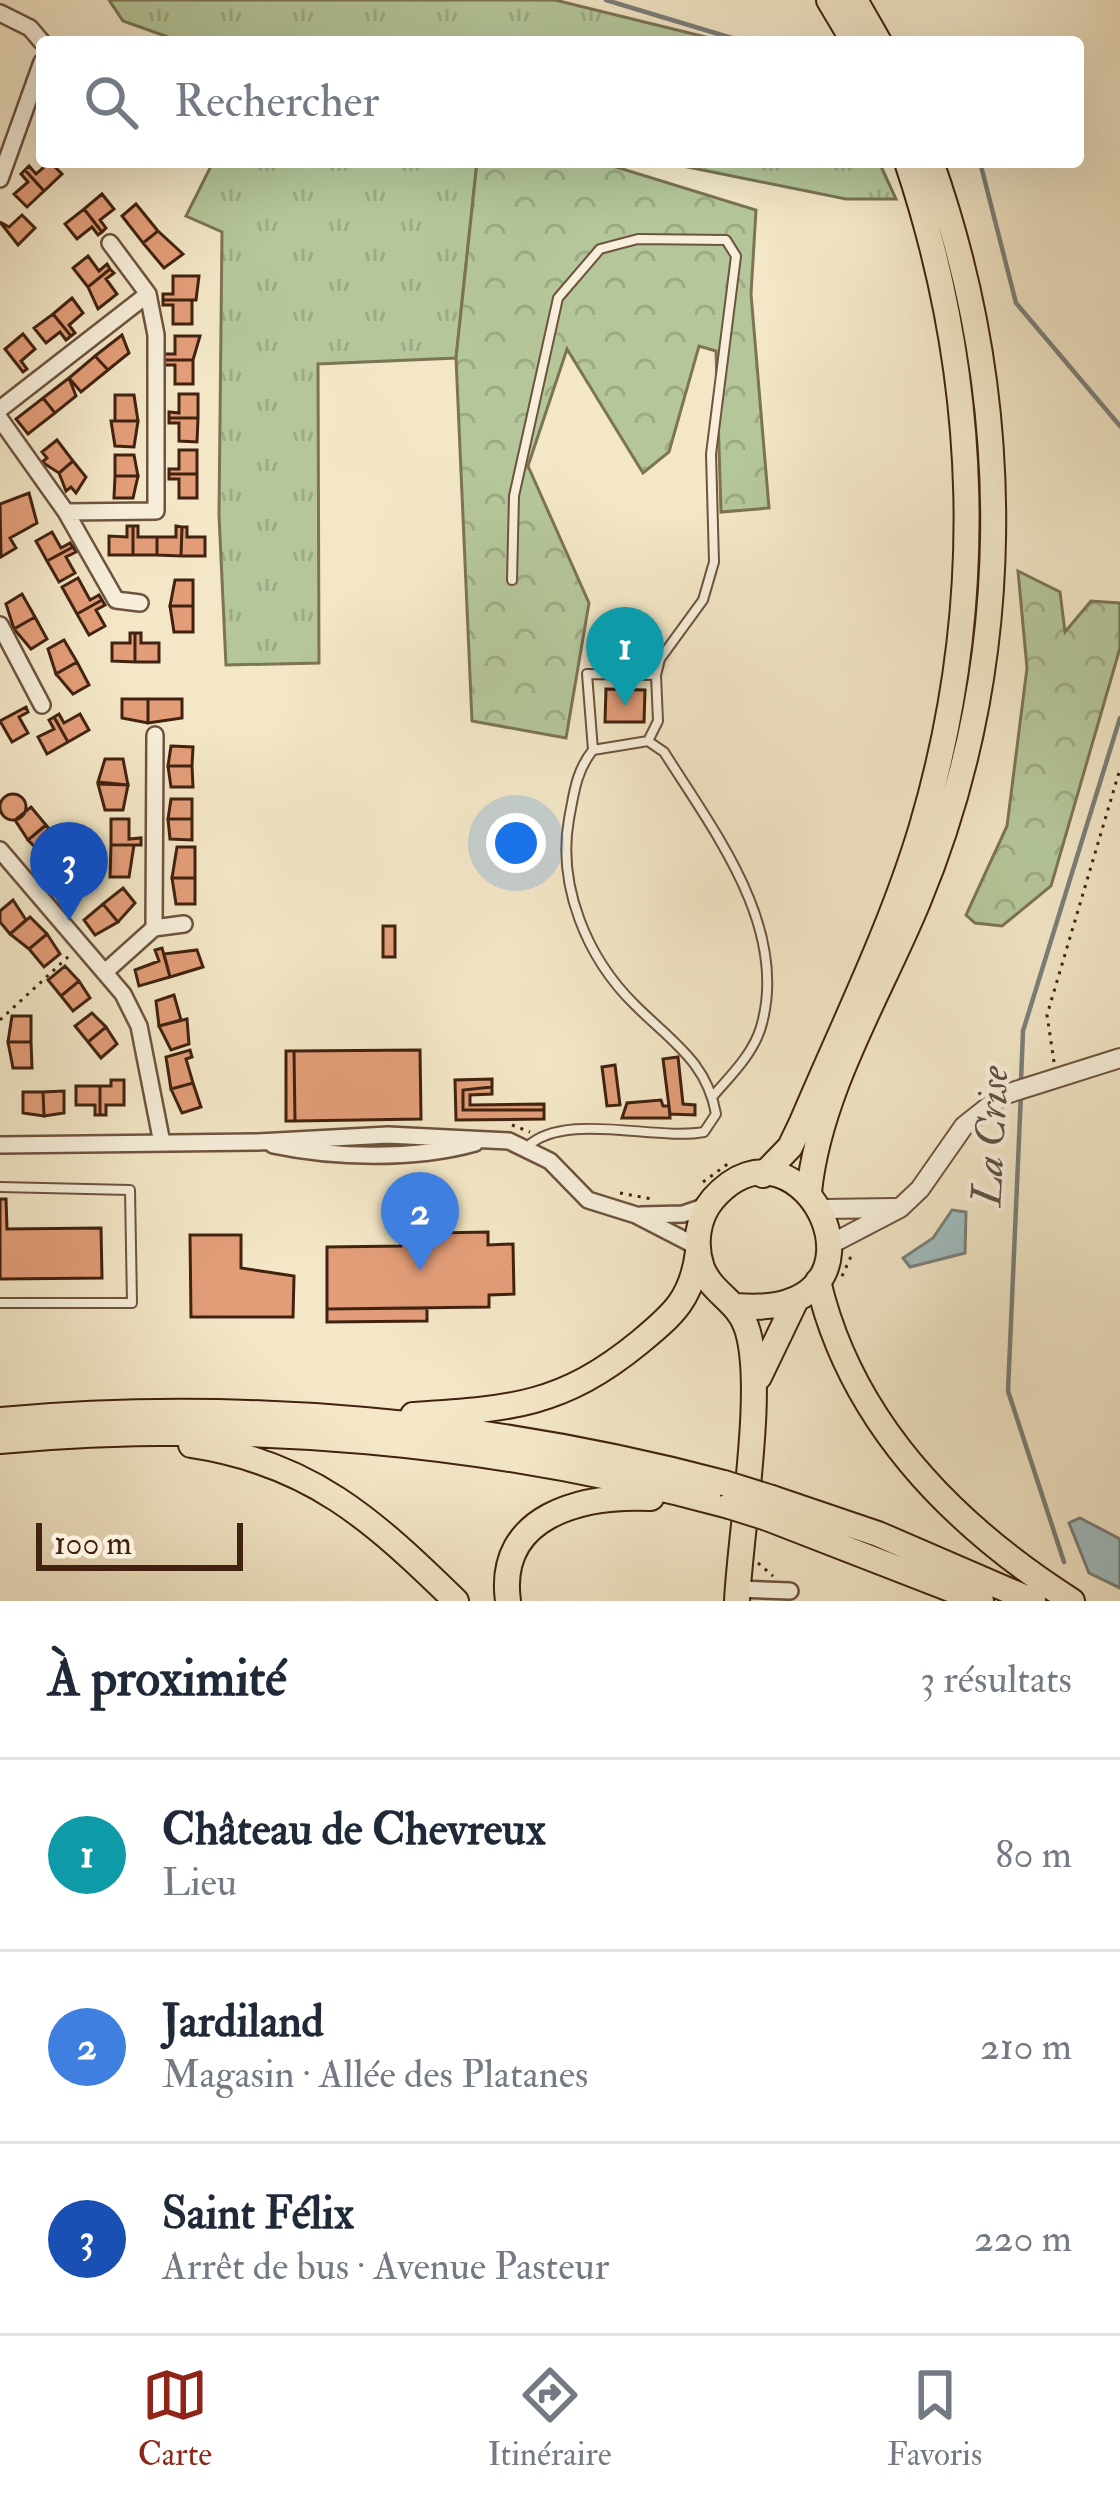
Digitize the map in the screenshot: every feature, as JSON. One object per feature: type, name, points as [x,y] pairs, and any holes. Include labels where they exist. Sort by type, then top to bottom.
[{"type":"main road","points":[[830,0],[851,36]]},
{"type":"main road","points":[[855,0],[876,36]]},
{"type":"main road","points":[[344,1418],[510,1408],[573,1390],[681,1307],[694,1282],[703,1196],[764,1174],[790,1148],[802,1122],[921,831],[963,649],[968,454],[956,343],[933,238],[909,168]]},
{"type":"main road","points":[[754,1390],[774,1336],[796,1300],[818,1281],[831,1244],[816,1200],[824,1125],[957,802],[973,739],[992,610],[995,494],[986,401],[965,277],[934,168]]},
{"type":"main road","points":[[764,1174],[816,1200]]},
{"type":"main road","points":[[698,1250],[710,1283],[736,1306],[749,1333],[754,1390],[738,1595]]},
{"type":"main road","points":[[818,1281],[825,1312],[873,1411],[927,1485],[976,1533],[1072,1601]]},
{"type":"main road","points":[[736,1306],[777,1306],[796,1300]]},
{"type":"main road","points":[[0,1420],[178,1412],[344,1418],[517,1440],[878,1534],[1033,1601]]},
{"type":"main road","points":[[0,1441],[232,1433],[397,1445],[726,1495]]},
{"type":"main road","points":[[112,1434],[221,1450],[301,1475],[377,1525],[457,1601]]},
{"type":"main road","points":[[508,1601],[510,1566],[520,1543],[538,1521],[562,1507],[629,1497],[726,1495]]},
{"type":"main road","points":[[770,1508],[981,1601]]},
{"type":"street","points":[[0,14],[37,36]]},
{"type":"street","points":[[0,179],[36,79]]},
{"type":"street","points":[[66,512],[156,511],[156,335],[148,294],[110,243]]},
{"type":"street","points":[[0,409],[148,294]]},
{"type":"street","points":[[0,418],[66,512],[116,600],[140,603]]},
{"type":"street","points":[[0,625],[42,704]]},
{"type":"street","points":[[154,928],[155,735]]},
{"type":"street","points":[[0,850],[105,972],[139,1026],[162,1143]]},
{"type":"street","points":[[105,972],[154,928],[184,924]]},
{"type":"street","points":[[831,1244],[900,1208],[920,1190],[964,1126],[1021,1089],[1120,1058]]},
{"type":"street","points":[[0,1144],[258,1142],[310,1153],[452,1150],[491,1133],[532,1142],[588,1200],[636,1215],[698,1250]]},
{"type":"street","points":[[636,1215],[683,1214],[703,1196]]},
{"type":"street","points":[[816,1200],[900,1208]]},
{"type":"street","points":[[738,1595],[783,1590]]},
{"type":"lane","points":[[512,580],[514,496],[558,298],[599,249],[638,239],[726,240],[736,256],[711,454],[714,562],[703,600],[660,659],[658,721],[648,741]]},
{"type":"lane","points":[[593,750],[587,674],[656,675]]},
{"type":"lane","points":[[532,1142],[567,1129],[704,1132],[716,1114],[710,1082],[682,1047],[632,1002],[596,952],[568,894],[566,839],[579,767],[593,750],[648,741],[664,752],[733,861],[754,912],[765,967],[761,1026],[742,1064],[713,1096]]},
{"type":"lane","points":[[0,1187],[130,1190],[132,1303],[0,1303]]},
{"type":"path","points":[[1056,1079],[1047,1015],[1120,769]]},
{"type":"path","points":[[0,1020],[34,983],[80,947]]},
{"type":"path","points":[[491,1133],[518,1125],[532,1142]]},
{"type":"path","points":[[703,1196],[732,1161]]},
{"type":"path","points":[[621,1193],[663,1201]]},
{"type":"path","points":[[825,1312],[860,1230]]},
{"type":"path","points":[[753,1557],[783,1590]]},
{"type":"green space","points":[[109,0],[555,0],[702,36],[165,36],[123,21]]},
{"type":"green space","points":[[210,168],[476,168],[456,358],[318,364],[319,663],[226,665],[219,515],[222,232],[186,216]]},
{"type":"green space","points":[[476,168],[620,168],[756,210],[751,294],[769,508],[721,512],[716,351],[699,346],[669,452],[643,473],[567,349],[528,466],[589,603],[566,738],[472,721],[456,358]]},
{"type":"green space","points":[[693,168],[882,168],[896,199],[846,199]]},
{"type":"green space","points":[[1018,571],[1060,592],[1065,632],[1091,601],[1120,603],[1120,648],[1051,886],[1002,926],[975,923],[966,915],[1007,826],[1027,668]]},
{"type":"water","points":[[952,1210],[966,1212],[965,1253],[910,1267],[903,1258],[933,1238]]},
{"type":"water","points":[[1080,1518],[1120,1539],[1120,1588],[1089,1573],[1069,1523]]},
{"type":"building","points":[[29,166],[36,174],[43,168],[56,168],[62,174],[44,191],[25,170]]},
{"type":"building","points":[[25,170],[44,191],[27,207],[14,194],[28,182],[21,174]]},
{"type":"building","points":[[102,194],[114,209],[100,220],[106,228],[102,232],[84,209]]},
{"type":"building","points":[[136,204],[158,231],[143,243],[122,216]]},
{"type":"building","points":[[84,209],[102,232],[98,235],[92,227],[77,239],[65,224]]},
{"type":"building","points":[[22,215],[35,228],[18,245],[0,222],[9,227]]},
{"type":"building","points":[[158,231],[183,254],[164,268],[143,243]]},
{"type":"building","points":[[88,256],[99,271],[107,264],[110,269],[88,287],[73,268]]},
{"type":"building","points":[[110,269],[114,273],[106,279],[117,294],[98,309],[88,287]]},
{"type":"building","points":[[173,276],[199,276],[196,300],[163,300],[163,294],[173,294]]},
{"type":"building","points":[[72,298],[83,313],[69,325],[75,333],[71,336],[53,314]]},
{"type":"building","points":[[163,300],[192,300],[192,324],[173,324],[173,305],[163,305]]},
{"type":"building","points":[[53,314],[71,336],[66,340],[60,332],[46,343],[34,328]]},
{"type":"building","points":[[23,334],[35,349],[21,361],[27,369],[23,372],[5,349]]},
{"type":"building","points":[[122,335],[129,353],[108,370],[95,356]]},
{"type":"building","points":[[175,336],[200,336],[193,360],[164,360],[164,354],[175,354]]},
{"type":"building","points":[[95,356],[108,370],[81,392],[69,378]]},
{"type":"building","points":[[164,360],[193,360],[193,384],[175,384],[175,365],[164,365]]},
{"type":"building","points":[[69,378],[76,396],[55,413],[43,398]]},
{"type":"building","points":[[179,394],[198,394],[198,418],[169,418],[169,412],[179,413]]},
{"type":"building","points":[[115,395],[134,395],[138,421],[115,421]]},
{"type":"building","points":[[43,398],[55,413],[28,434],[16,419]]},
{"type":"building","points":[[169,418],[198,418],[197,442],[179,441],[179,423],[169,423]]},
{"type":"building","points":[[111,421],[138,421],[134,447],[115,446]]},
{"type":"building","points":[[57,440],[73,461],[59,473],[42,462],[47,458],[42,452]]},
{"type":"building","points":[[179,450],[197,450],[197,474],[169,474],[169,469],[179,469]]},
{"type":"building","points":[[115,455],[134,455],[138,476],[115,476]]},
{"type":"building","points":[[73,461],[86,477],[76,493],[71,487],[66,491],[59,473]]},
{"type":"building","points":[[169,474],[197,474],[197,498],[179,498],[179,479],[169,479]]},
{"type":"building","points":[[115,476],[138,476],[133,498],[114,498]]},
{"type":"building","points":[[29,493],[37,523],[10,538],[16,548],[1,557],[0,504]]},
{"type":"building","points":[[127,526],[133,526],[133,555],[109,555],[109,536],[127,537]]},
{"type":"building","points":[[133,526],[138,526],[138,537],[157,537],[157,555],[133,555]]},
{"type":"building","points":[[176,526],[182,527],[181,556],[157,555],[157,537],[176,537]]},
{"type":"building","points":[[182,527],[187,527],[187,537],[205,537],[205,556],[181,556]]},
{"type":"building","points":[[52,532],[61,548],[70,543],[73,547],[47,561],[36,541]]},
{"type":"building","points":[[73,547],[76,552],[66,557],[75,573],[59,582],[47,561]]},
{"type":"building","points":[[78,578],[90,600],[99,595],[102,600],[77,614],[62,587]]},
{"type":"building","points":[[175,580],[193,580],[193,606],[170,606]]},
{"type":"building","points":[[22,594],[35,617],[14,629],[6,604]]},
{"type":"building","points":[[102,600],[105,605],[96,610],[105,626],[89,635],[77,614]]},
{"type":"building","points":[[170,606],[193,606],[193,632],[174,632]]},
{"type":"building","points":[[35,617],[47,639],[31,649],[14,629]]},
{"type":"building","points":[[130,633],[135,633],[135,662],[112,661],[112,643],[130,643]]},
{"type":"building","points":[[135,633],[141,633],[141,643],[159,643],[159,662],[135,662]]},
{"type":"building","points":[[64,640],[77,662],[56,674],[48,649]]},
{"type":"building","points":[[77,662],[89,685],[73,694],[56,674]]},
{"type":"building","points":[[606,689],[645,690],[644,722],[605,722]]},
{"type":"building","points":[[122,699],[148,699],[148,723],[122,718]]},
{"type":"building","points":[[148,699],[182,699],[182,718],[148,723]]},
{"type":"building","points":[[26,707],[28,712],[19,717],[28,733],[12,742],[0,721]]},
{"type":"building","points":[[59,714],[64,723],[80,714],[89,730],[68,742],[54,717]]},
{"type":"building","points":[[54,717],[68,742],[47,754],[38,737],[54,729],[49,720]]},
{"type":"building","points":[[171,746],[193,747],[192,766],[168,766]]},
{"type":"building","points":[[105,759],[123,759],[128,785],[98,782]]},
{"type":"building","points":[[168,766],[192,766],[193,787],[171,787]]},
{"type":"building","points":[[98,784],[128,785],[123,810],[105,810]]},
{"type":"building","points":[[13,794],[26,807],[13,820],[0,807]]},
{"type":"building","points":[[171,799],[192,799],[192,819],[168,819]]},
{"type":"building","points":[[31,807],[46,825],[28,840],[15,820]]},
{"type":"building","points":[[111,819],[129,819],[129,839],[141,838],[141,845],[111,845]]},
{"type":"building","points":[[168,819],[192,819],[192,840],[170,839]]},
{"type":"building","points":[[46,825],[61,844],[45,857],[28,840]]},
{"type":"building","points":[[111,845],[134,845],[129,877],[110,877]]},
{"type":"building","points":[[59,846],[74,864],[56,879],[43,859]]},
{"type":"building","points":[[177,847],[195,847],[195,878],[172,878]]},
{"type":"building","points":[[74,864],[89,883],[73,896],[56,879]]},
{"type":"building","points":[[172,878],[195,878],[195,904],[176,904]]},
{"type":"building","points":[[123,888],[135,903],[118,922],[103,904]]},
{"type":"building","points":[[13,900],[26,920],[10,934],[0,922],[0,911]]},
{"type":"building","points":[[103,904],[118,922],[95,935],[84,920]]},
{"type":"building","points":[[30,917],[47,934],[29,949],[10,934]]},
{"type":"building","points":[[383,926],[395,926],[395,957],[383,957]]},
{"type":"building","points":[[47,934],[60,954],[44,967],[29,949]]},
{"type":"building","points":[[162,948],[170,977],[139,986],[135,970],[159,961],[155,950]]},
{"type":"building","points":[[197,950],[203,967],[170,977],[164,954]]},
{"type":"building","points":[[65,966],[79,981],[61,996],[48,980]]},
{"type":"building","points":[[79,981],[90,998],[73,1011],[61,996]]},
{"type":"building","points":[[174,995],[181,1020],[159,1026],[156,1001]]},
{"type":"building","points":[[92,1013],[106,1027],[88,1042],[75,1026]]},
{"type":"building","points":[[12,1016],[31,1016],[31,1042],[8,1042]]},
{"type":"building","points":[[187,1019],[189,1044],[171,1050],[159,1026]]},
{"type":"building","points":[[106,1027],[117,1044],[101,1058],[88,1042]]},
{"type":"building","points":[[8,1042],[31,1042],[32,1068],[13,1068]]},
{"type":"building","points":[[190,1050],[192,1057],[186,1059],[193,1083],[171,1089],[166,1057]]},
{"type":"building","points":[[420,1050],[421,1119],[295,1121],[294,1051]]},
{"type":"building","points":[[286,1051],[294,1051],[295,1121],[286,1121]]},
{"type":"building","points":[[678,1057],[683,1104],[695,1105],[695,1115],[670,1114],[663,1059]]},
{"type":"building","points":[[615,1065],[620,1105],[607,1106],[602,1067]]},
{"type":"building","points":[[492,1079],[492,1087],[463,1090],[463,1110],[544,1110],[544,1119],[456,1120],[455,1080]]},
{"type":"building","points":[[111,1080],[124,1080],[124,1105],[106,1105],[106,1115],[100,1115],[100,1086],[111,1086]]},
{"type":"building","points":[[193,1083],[201,1107],[182,1113],[171,1089]]},
{"type":"building","points":[[76,1086],[100,1086],[100,1115],[95,1115],[95,1105],[76,1105]]},
{"type":"building","points":[[492,1087],[492,1094],[470,1095],[470,1105],[544,1104],[544,1110],[463,1110],[463,1090]]},
{"type":"building","points":[[64,1091],[64,1113],[44,1116],[43,1092]]},
{"type":"building","points":[[23,1092],[43,1092],[44,1116],[23,1113]]},
{"type":"building","points":[[661,1100],[669,1106],[670,1118],[622,1118],[627,1103]]},
{"type":"building","points":[[0,1199],[6,1199],[7,1229],[101,1228],[102,1278],[0,1279]]},
{"type":"building","points":[[401,1222],[439,1222],[438,1233],[488,1232],[488,1245],[513,1244],[514,1294],[489,1295],[489,1307],[327,1309],[327,1247],[401,1246]]},
{"type":"building","points":[[190,1235],[241,1235],[241,1268],[294,1276],[293,1317],[191,1317]]},
{"type":"building","points":[[427,1308],[427,1321],[327,1322],[327,1309]]},
{"type":"waterway","name":"La Crise","points":[[606,0],[725,36]]},
{"type":"waterway","name":"La Crise","points":[[982,168],[1016,303],[1120,426]]},
{"type":"waterway","name":"La Crise","points":[[1021,1081],[1023,1031],[1120,718]]},
{"type":"waterway","name":"La Crise","points":[[1021,1093],[1008,1391],[1064,1562]]},
{"type":"place","name":"Château de Chevreux","points":[[625,706]]},
{"type":"place","name":"Saint Félix","points":[[69,921]]},
{"type":"place","name":"Jardiland","points":[[420,1271]]}]
